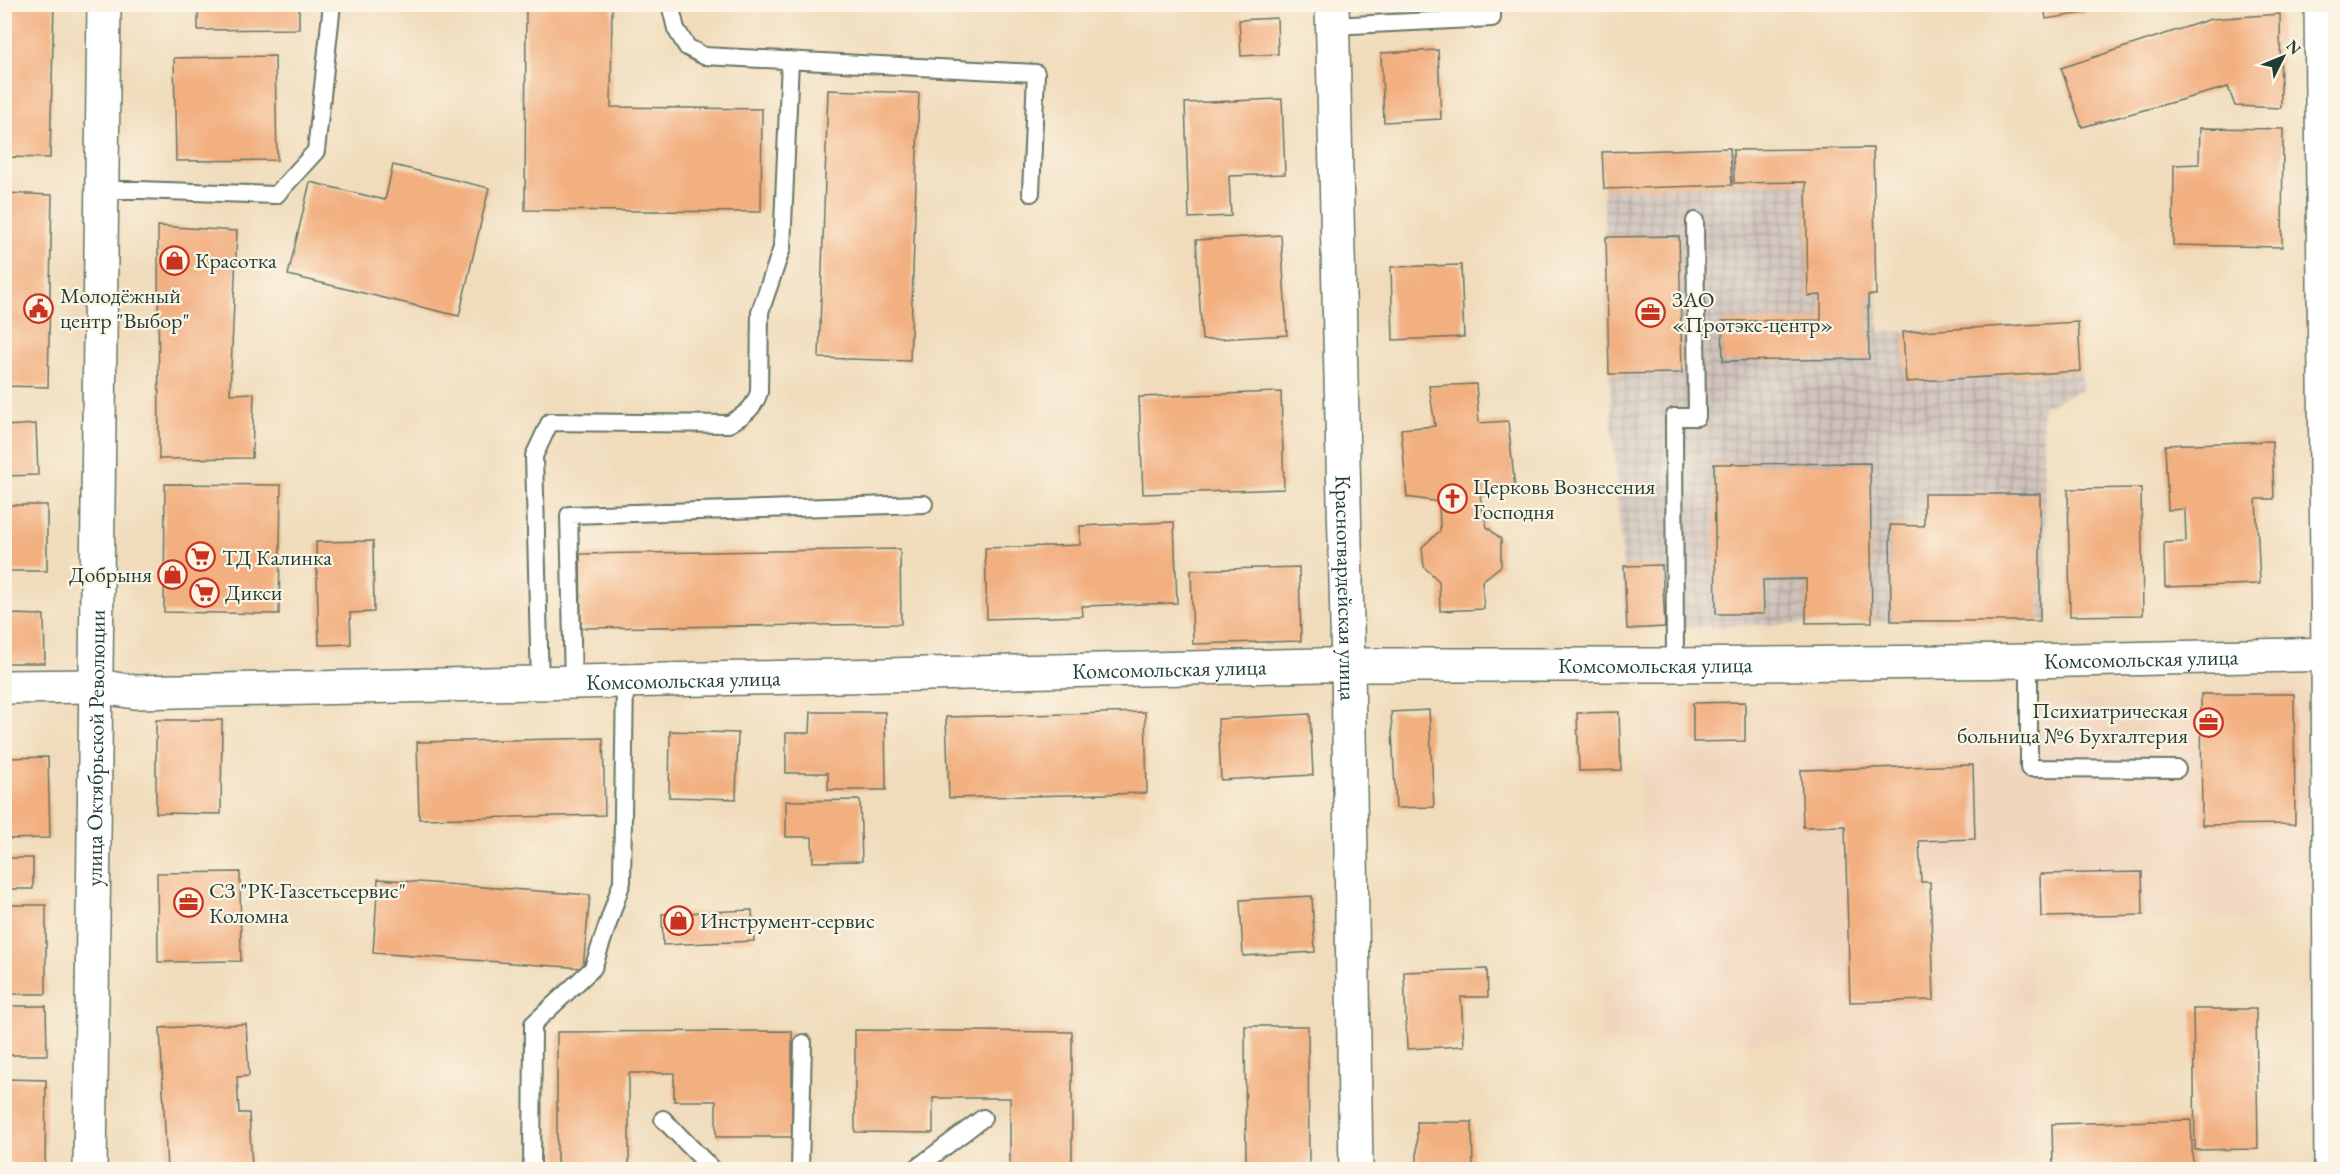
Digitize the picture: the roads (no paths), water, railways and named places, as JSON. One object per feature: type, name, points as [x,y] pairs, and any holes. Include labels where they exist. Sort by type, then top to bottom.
[{"type":"street","name":"улица Октябрьской Революции","points":[[90,1170],[104,4]]},
{"type":"street","points":[[2321,4],[2332,654],[2331,1170]]},
{"type":"street","name":"Красногвардейская улица","points":[[1332,15],[1348,666],[1356,1170]]},
{"type":"street","name":"Комсомольская улица","points":[[4,687],[96,686],[135,692],[1348,666],[2029,661],[2332,654]]},
{"type":"lane","points":[[102,190],[139,189],[276,195],[316,151],[332,4]]},
{"type":"lane","points":[[670,4],[676,29],[687,47],[704,56],[1036,73],[1031,193]]},
{"type":"lane","points":[[1332,15],[1492,18],[1492,4]]},
{"type":"lane","points":[[540,685],[534,456],[550,422],[729,424],[745,415],[755,403],[759,392],[760,312],[782,248],[790,60]]},
{"type":"lane","points":[[1675,665],[1674,417],[1696,417],[1695,221]]},
{"type":"lane","points":[[573,683],[569,515],[924,504]]},
{"type":"lane","points":[[2029,661],[2029,768],[2177,769]]},
{"type":"lane","points":[[532,1170],[533,1024],[593,968],[622,882],[625,681]]},
{"type":"lane","points":[[800,1170],[803,1043]]},
{"type":"lane","points":[[914,1170],[982,1118]]},
{"type":"lane","points":[[663,1119],[712,1170]]},
{"type":"place","name":"Красотка","points":[[174,260]]},
{"type":"place","name":"Молодёжный центр \"Выбор\"","points":[[39,308]]},
{"type":"place","name":"ЗАО «Протэкс-центр»","points":[[1651,312]]},
{"type":"place","name":"Церковь Вознесения Господня","points":[[1452,499]]},
{"type":"place","name":"ТД Калинка","points":[[201,557]]},
{"type":"place","name":"Добрыня","points":[[173,574]]},
{"type":"place","name":"Дикси","points":[[204,592]]},
{"type":"place","name":"Психиатрическая больница №6 Бухгалтерия","points":[[2209,723]]},
{"type":"place","name":"СЗ \"РК-Газсетьсервис\" Коломна","points":[[188,903]]},
{"type":"place","name":"Инструмент-сервис","points":[[679,920]]}]
